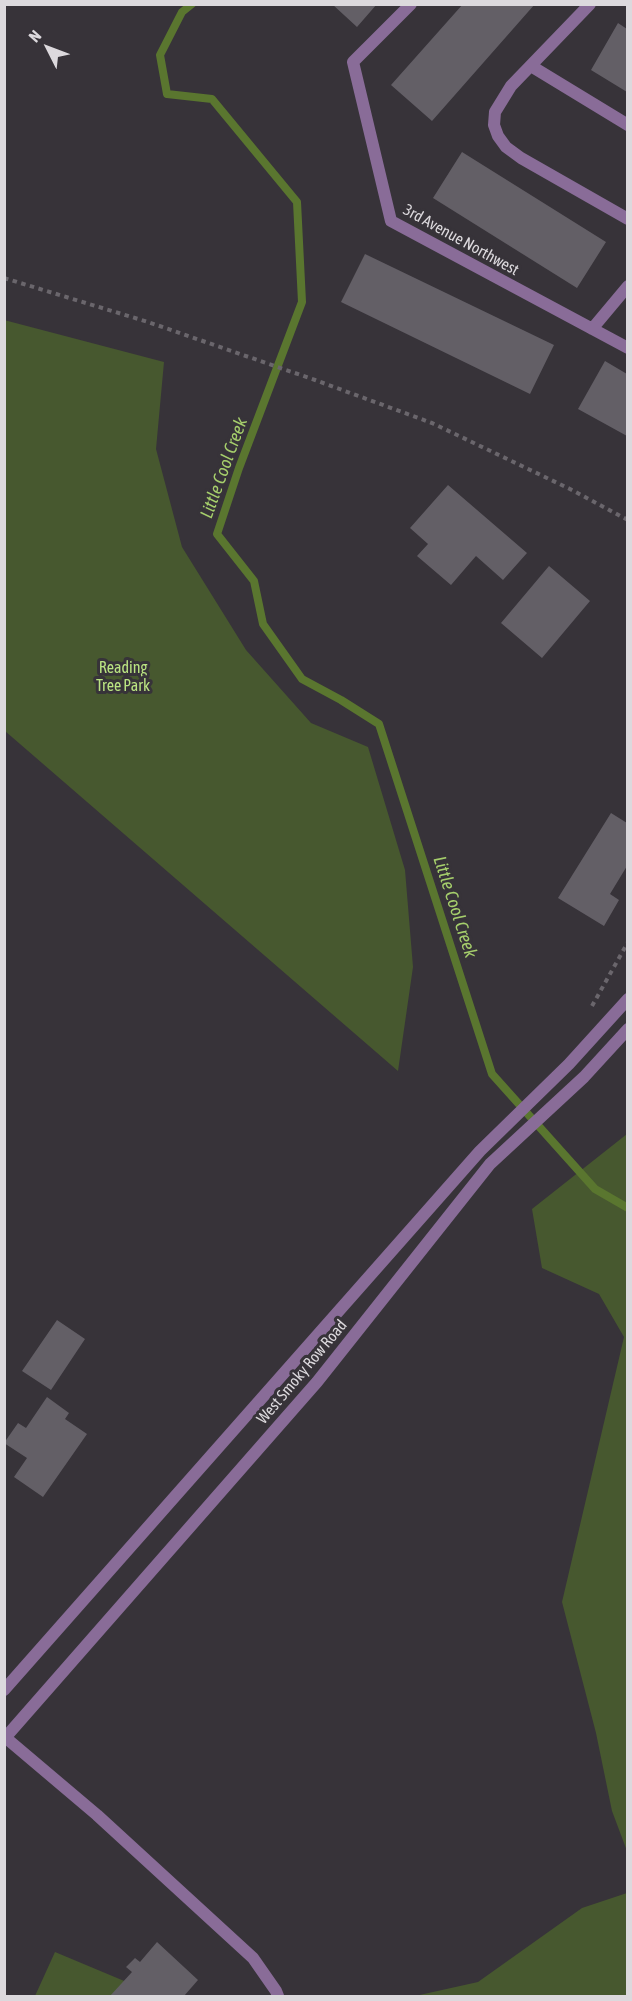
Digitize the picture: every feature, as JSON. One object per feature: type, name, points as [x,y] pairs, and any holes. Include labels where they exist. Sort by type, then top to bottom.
[{"type":"street","name":"3rd Avenue Northwest","points":[[411,4],[353,62],[391,221],[627,348]]},
{"type":"street","points":[[590,4],[501,100],[495,112],[494,125],[498,136],[521,158],[627,219]]},
{"type":"street","points":[[531,66],[627,125]]},
{"type":"street","points":[[592,329],[627,286]]},
{"type":"street","name":"West Smoky Row Road","points":[[4,1690],[480,1151],[570,1064],[627,999]]},
{"type":"street","name":"West Smoky Row Road","points":[[5,1738],[316,1382],[490,1164],[584,1077],[627,1029]]},
{"type":"street","points":[[5,1738],[97,1815],[253,1958],[278,1996]]},
{"type":"path","points":[[4,278],[148,322],[432,423],[570,489],[627,520]]},
{"type":"path","points":[[588,1013],[627,942]]},
{"type":"green space","name":"Reading Tree Park","points":[[4,320],[164,362],[156,449],[182,547],[246,650],[311,723],[368,747],[405,870],[413,967],[398,1071],[5,731]]},
{"type":"green space","points":[[627,1134],[627,1851],[612,1811],[596,1733],[562,1602],[624,1337],[599,1294],[542,1268],[532,1209]]},
{"type":"green space","points":[[627,1893],[627,1996],[415,1996],[478,1982],[582,1908]]},
{"type":"green space","points":[[55,1952],[160,1996],[35,1996]]},
{"type":"building","points":[[332,4],[377,4],[357,27]]},
{"type":"building","points":[[463,4],[535,4],[432,121],[391,85]]},
{"type":"building","points":[[618,23],[627,29],[627,92],[591,70]]},
{"type":"building","points":[[462,152],[606,242],[577,288],[433,198]]},
{"type":"building","points":[[365,254],[554,345],[530,394],[341,302]]},
{"type":"building","points":[[605,361],[627,374],[627,436],[578,409]]},
{"type":"building","points":[[448,485],[527,553],[503,580],[476,556],[451,585],[417,556],[428,544],[410,528]]},
{"type":"building","points":[[549,566],[590,601],[542,658],[501,623]]},
{"type":"building","points":[[611,813],[627,823],[627,866],[610,894],[619,900],[604,926],[558,898]]},
{"type":"building","points":[[57,1320],[85,1339],[51,1390],[22,1371]]},
{"type":"building","points":[[47,1397],[69,1413],[65,1419],[87,1434],[43,1497],[14,1477],[27,1458],[4,1443],[18,1423],[26,1428]]},
{"type":"building","points":[[157,1942],[198,1980],[184,1996],[110,1996],[132,1972],[126,1967],[135,1958],[140,1962]]},
{"type":"waterway","name":"Little Cool Creek","points":[[192,4],[182,12],[160,55],[167,94],[212,99],[297,202],[302,302],[239,468],[217,534],[254,581],[263,624],[302,679],[379,724],[492,1074],[595,1189],[628,1208]]}]
